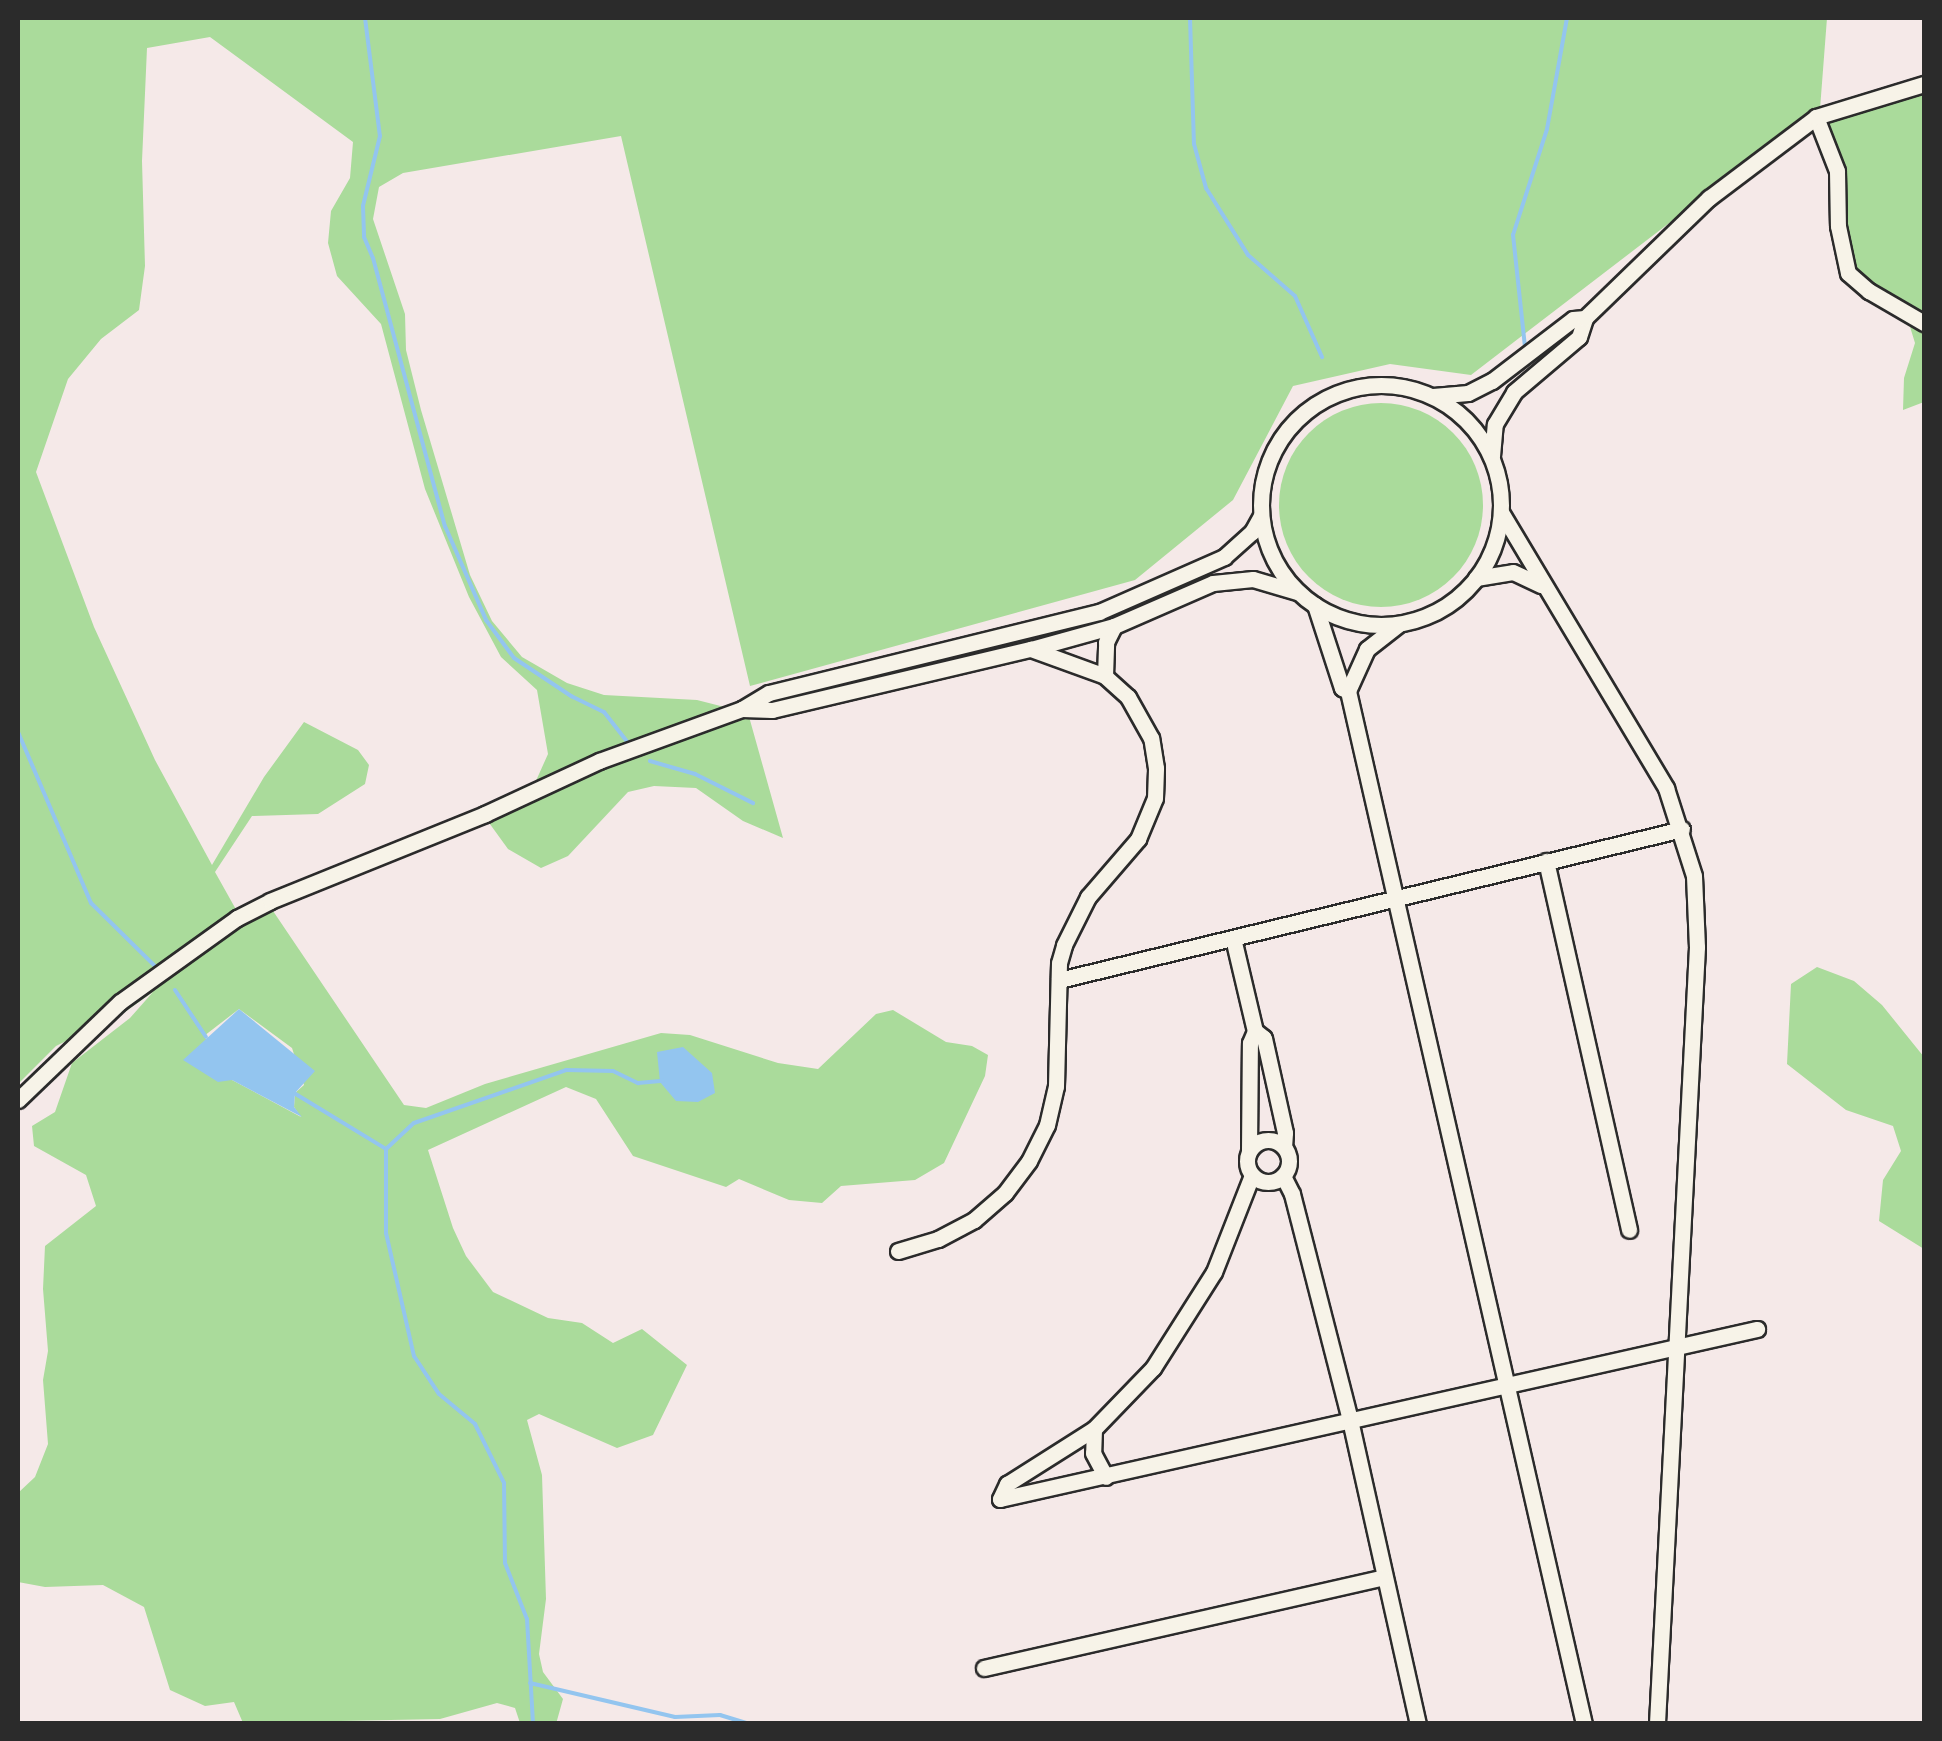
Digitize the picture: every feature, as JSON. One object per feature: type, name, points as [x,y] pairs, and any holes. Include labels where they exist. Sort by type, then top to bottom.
[{"type":"street","points":[[1261,516],[1278,566],[1300,594],[1315,605],[1365,624],[1401,623],[1435,612],[1476,578],[1493,546],[1500,512],[1492,435],[1505,404],[1523,382],[1579,337],[1584,318],[1709,198],[1816,117],[1924,84]]},
{"type":"street","points":[[1816,117],[1838,171],[1838,226],[1848,273],[1869,291],[1924,323]]},
{"type":"street","points":[[18,1100],[120,1002],[237,918],[599,762],[742,709],[769,693],[1099,612],[1224,557],[1252,532],[1261,516],[1268,463],[1285,432],[1311,407],[1360,387],[1396,386],[1449,398],[1492,381],[1572,320],[1584,318]]},
{"type":"street","points":[[1430,396],[1460,416],[1492,459]]},
{"type":"street","points":[[1500,512],[1666,788],[1694,876],[1697,946],[1657,1724]]},
{"type":"street","points":[[1476,578],[1513,572],[1542,586]]},
{"type":"street","points":[[742,709],[772,710],[1032,649],[1114,626],[1226,580],[1266,582],[1300,594]]},
{"type":"street","points":[[1315,605],[1342,688],[1348,690]]},
{"type":"street","points":[[1401,623],[1368,649],[1348,690],[1510,1384],[1584,1724]]},
{"type":"street","points":[[1105,676],[1106,642],[1114,626]]},
{"type":"street","points":[[898,1251],[938,1239],[974,1220],[1005,1194],[1029,1161],[1046,1125],[1056,1086],[1059,980],[1064,946],[1078,912],[1100,880],[1138,839],[1154,798],[1155,753],[1145,723],[1128,697],[1105,676],[1032,649]]},
{"type":"street","points":[[1059,980],[1682,829]]},
{"type":"street","points":[[1546,862],[1629,1230]]},
{"type":"street","points":[[1233,938],[1255,1031],[1250,1043],[1246,1163],[1252,1175],[1271,1182],[1283,1176],[1289,1165],[1264,1038],[1255,1031]]},
{"type":"street","points":[[1249,1150],[1265,1139],[1284,1146]]},
{"type":"street","points":[[1252,1175],[1214,1272],[1186,1322],[1134,1390],[1094,1429],[1007,1484],[1000,1499],[1757,1329]]},
{"type":"street","points":[[1283,1176],[1292,1194],[1350,1420],[1418,1724]]},
{"type":"street","points":[[1094,1429],[1093,1453],[1106,1477]]},
{"type":"street","points":[[984,1668],[1383,1577]]},
{"type":"green space","points":[[18,18],[1827,18],[1819,122],[1924,90],[1924,402],[1903,410],[1904,378],[1915,343],[1907,317],[1868,294],[1845,254],[1847,168],[1836,147],[1810,115],[1471,375],[1390,364],[1293,386],[1233,500],[1135,580],[750,686],[621,136],[403,173],[379,187],[373,219],[405,314],[406,350],[421,410],[470,575],[492,621],[522,657],[567,683],[604,695],[697,700],[748,713],[783,838],[743,821],[696,788],[654,786],[628,792],[568,856],[541,868],[508,849],[487,820],[535,783],[548,754],[537,690],[501,657],[469,597],[425,489],[381,324],[337,276],[328,243],[331,211],[350,178],[353,142],[210,37],[147,48],[142,161],[145,266],[139,310],[101,339],[68,379],[36,472],[94,627],[155,760],[212,865],[264,777],[304,722],[358,750],[369,765],[365,784],[318,814],[252,816],[215,872],[243,922],[271,908],[404,1105],[426,1108],[485,1084],[661,1033],[690,1035],[778,1063],[818,1069],[876,1014],[893,1010],[946,1042],[972,1046],[988,1055],[985,1076],[944,1163],[915,1180],[841,1186],[822,1203],[789,1200],[739,1179],[726,1187],[633,1156],[596,1099],[566,1087],[428,1150],[453,1228],[466,1256],[493,1292],[548,1318],[582,1323],[613,1343],[642,1329],[687,1365],[653,1435],[617,1448],[539,1414],[527,1420],[542,1475],[546,1599],[539,1654],[543,1672],[563,1699],[556,1724],[520,1723],[515,1708],[497,1703],[440,1719],[243,1723],[234,1702],[205,1706],[170,1690],[144,1607],[103,1585],[45,1587],[18,1582],[18,1493],[35,1477],[48,1444],[43,1380],[48,1351],[43,1289],[45,1246],[96,1206],[86,1175],[34,1146],[32,1126],[55,1112],[72,1063],[130,1018],[153,992],[125,1012],[56,1046],[18,1084]],"holes":[[[239,1009],[292,1048],[304,1085],[295,1093],[294,1107],[301,1117],[232,1080],[204,1036]]]},
{"type":"green space","points":[[1381,403],[1420,411],[1453,433],[1475,466],[1483,505],[1475,544],[1453,577],[1420,599],[1381,607],[1342,599],[1309,577],[1287,544],[1279,505],[1287,466],[1309,433],[1342,411]]},
{"type":"green space","points":[[1817,967],[1854,981],[1882,1005],[1924,1057],[1924,1249],[1879,1221],[1883,1180],[1901,1151],[1893,1126],[1846,1110],[1787,1064],[1791,984]]},
{"type":"water","points":[[239,1009],[315,1071],[295,1093],[294,1107],[302,1117],[232,1080],[218,1082],[183,1060]]},
{"type":"water","points":[[683,1047],[712,1073],[715,1093],[698,1102],[676,1101],[660,1082],[657,1052]]},
{"type":"waterway","points":[[365,18],[380,136],[363,206],[364,237],[445,526],[486,620],[514,658],[571,696],[604,712],[628,743]]},
{"type":"waterway","points":[[1190,18],[1194,144],[1206,188],[1248,255],[1295,296],[1322,357]]},
{"type":"waterway","points":[[1525,347],[1513,235],[1547,129],[1567,18]]},
{"type":"waterway","points":[[18,732],[91,903],[156,967]]},
{"type":"waterway","points":[[650,761],[695,774],[753,803]]},
{"type":"waterway","points":[[175,990],[206,1037]]},
{"type":"waterway","points":[[386,1149],[414,1123],[566,1070],[613,1071],[638,1083],[663,1081]]},
{"type":"waterway","points":[[294,1093],[386,1149],[386,1233],[414,1356],[439,1394],[475,1424],[504,1483],[505,1563],[527,1619],[533,1724]]},
{"type":"waterway","points":[[530,1683],[675,1717],[720,1715],[749,1724]]}]
